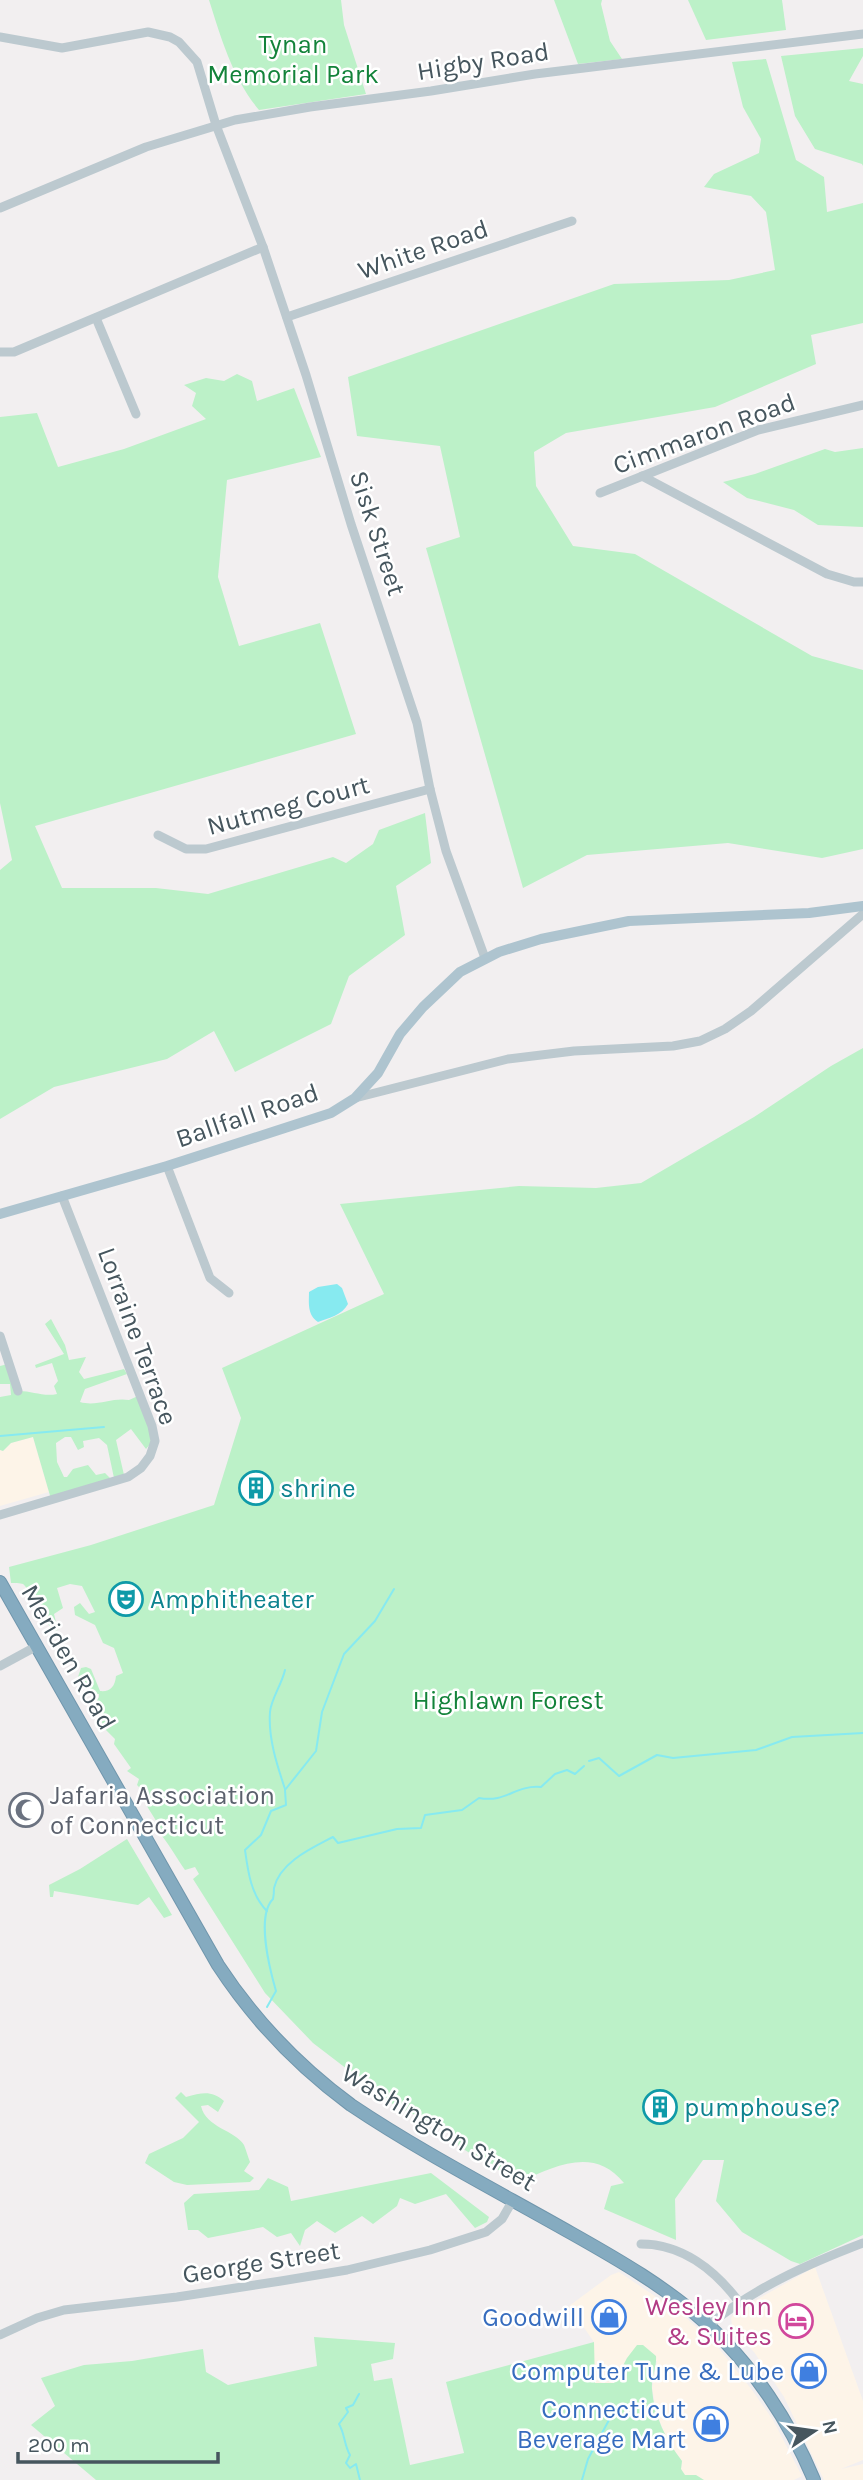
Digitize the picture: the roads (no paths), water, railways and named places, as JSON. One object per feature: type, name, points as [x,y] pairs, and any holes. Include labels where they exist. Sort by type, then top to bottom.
[{"type":"highway","name":"Meriden Road","points":[[0,1582],[98,1755]]},
{"type":"highway","name":"Washington Street","points":[[98,1755],[218,1965],[245,2004],[277,2041],[312,2075],[351,2105],[656,2283],[709,2325],[738,2356],[770,2399],[790,2430],[814,2480]]},
{"type":"main road","name":"Ballfall Road","points":[[0,1214],[167,1167],[331,1113],[355,1098],[378,1073],[400,1034],[423,1007],[460,972],[485,958],[541,939],[629,921],[809,913],[863,906]]},
{"type":"street","name":"Sisk Street","points":[[0,37],[62,48],[148,32],[170,37],[186,48],[197,62],[216,125],[263,247],[320,417],[351,524],[417,723],[430,789],[453,874],[485,958]]},
{"type":"street","name":"Higby Road","points":[[0,208],[146,147],[216,125],[310,107],[535,74],[863,34]]},
{"type":"street","name":"White Road","points":[[287,317],[572,221]]},
{"type":"street","points":[[0,352],[14,352],[263,247]]},
{"type":"street","points":[[96,318],[136,414]]},
{"type":"street","name":"Cimmaron Road","points":[[600,493],[758,430],[863,405]]},
{"type":"street","points":[[642,476],[827,574],[863,582]]},
{"type":"street","name":"Nutmeg Court","points":[[158,835],[186,849],[206,849],[430,789]]},
{"type":"street","points":[[355,1098],[508,1059],[574,1051],[673,1046],[700,1041],[726,1029],[751,1011],[863,914]]},
{"type":"street","points":[[167,1167],[210,1278],[229,1293]]},
{"type":"street","name":"Lorraine Terrace","points":[[0,1515],[128,1477],[146,1462],[153,1449],[152,1426],[62,1196]]},
{"type":"street","points":[[0,1336],[19,1391]]},
{"type":"street","points":[[0,1666],[37,1646]]},
{"type":"street","name":"George Street","points":[[0,2336],[37,2318],[64,2310],[281,2281],[347,2270],[430,2250],[486,2232],[502,2219],[513,2200]]},
{"type":"street","points":[[709,2325],[738,2302],[811,2264],[863,2243]]},
{"type":"street","points":[[641,2244],[660,2245],[692,2258],[712,2272],[738,2302]]},
{"type":"water","points":[[337,1284],[342,1288],[348,1304],[339,1313],[318,1322],[310,1312],[309,1292],[318,1287]]},
{"type":"waterway","points":[[0,1436],[104,1427]]},
{"type":"waterway","points":[[267,1911],[254,1890],[245,1850],[261,1835],[271,1811],[286,1805],[285,1790],[316,1751],[322,1712],[344,1654],[375,1621],[394,1589]]},
{"type":"waterway","points":[[285,1670],[271,1707],[270,1732],[285,1789]]},
{"type":"waterway","points":[[589,1761],[599,1758],[619,1776],[657,1755],[673,1758],[756,1750],[792,1737],[863,1733]]},
{"type":"waterway","points":[[267,2007],[276,1991],[266,1944],[265,1918],[277,1879],[290,1863],[333,1837],[338,1843],[397,1829],[421,1828],[425,1815],[462,1810],[479,1798],[497,1798],[524,1789],[541,1787],[555,1774],[567,1770],[575,1774],[584,1766]]},
{"type":"waterway","points":[[359,2394],[353,2405],[346,2408],[348,2412],[339,2424],[350,2455],[346,2463],[350,2468],[356,2464],[360,2480]]},
{"type":"waterway","points":[[582,2480],[588,2459],[609,2420]]},
{"type":"place","name":"shrine","points":[[256,1488]]},
{"type":"place","name":"Amphitheater","points":[[126,1599]]},
{"type":"place","name":"Jafaria Association of Connecticut","points":[[26,1810]]},
{"type":"place","name":"pumphouse?","points":[[660,2107]]},
{"type":"place","name":"Goodwill","points":[[609,2317]]},
{"type":"place","name":"Wesley Inn & Suites","points":[[796,2321]]},
{"type":"place","name":"Computer Tune & Lube","points":[[809,2371]]},
{"type":"place","name":"Connecticut Beverage Mart","points":[[711,2424]]},
{"type":"park label","name":"Tynan Memorial Park","points":[[293,59]]},
{"type":"park label","name":"Highlawn Forest","points":[[508,1700]]}]
